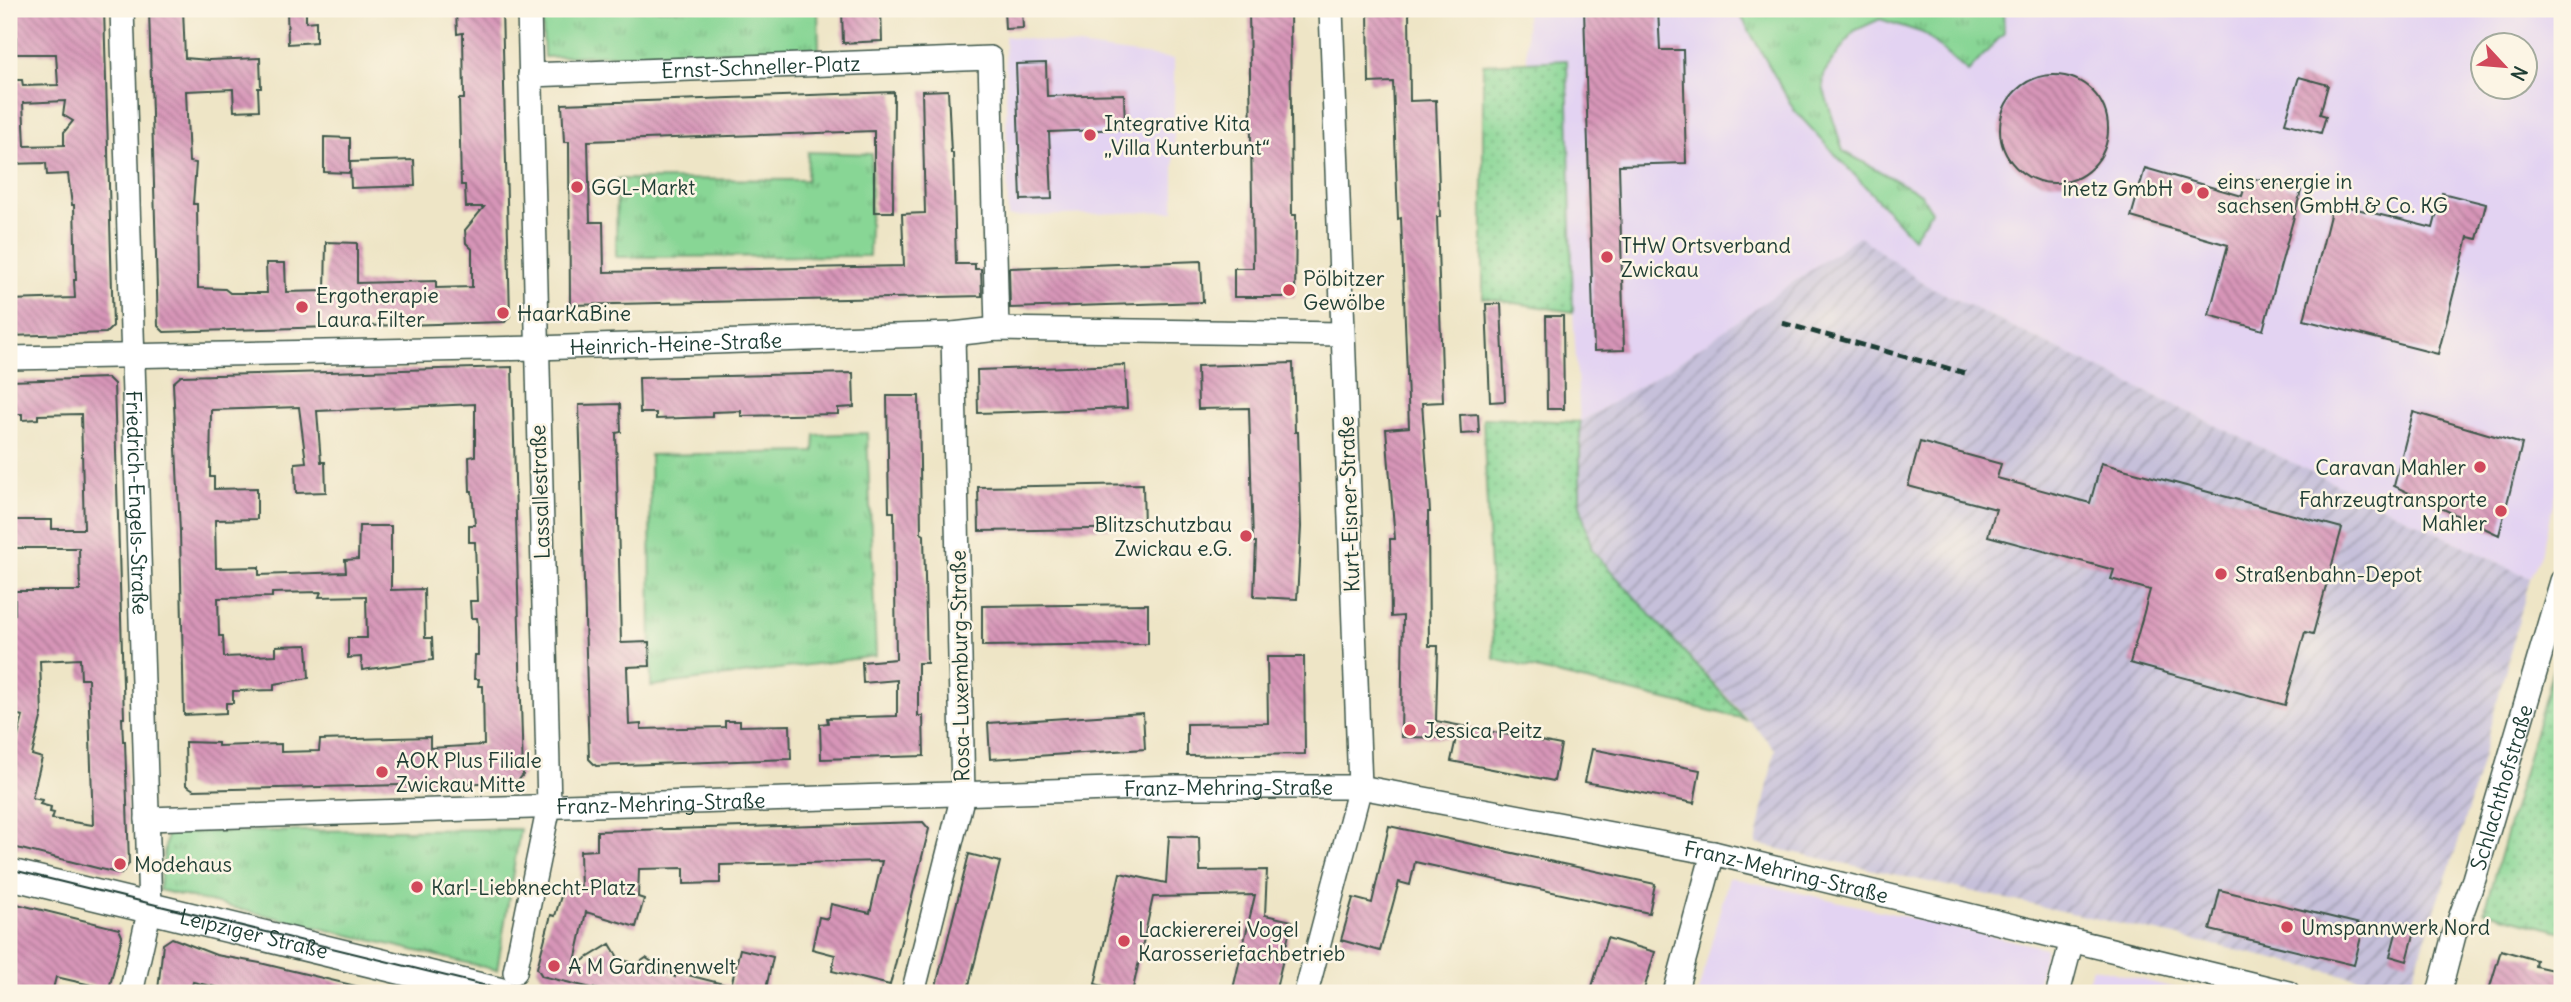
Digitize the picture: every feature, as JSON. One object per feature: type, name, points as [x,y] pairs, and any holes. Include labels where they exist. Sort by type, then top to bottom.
[{"type":"street","name":"Friedrich-Engels-Straße","points":[[122,9],[150,908],[131,993]]},
{"type":"street","name":"Lassallestraße","points":[[507,982],[549,806],[528,9]]},
{"type":"street","name":"Kurt-Eisner-Straße","points":[[1306,993],[1360,787],[1331,9]]},
{"type":"street","name":"Ernst-Schneller-Platz","points":[[530,75],[990,58],[997,329]]},
{"type":"street","name":"Heinrich-Heine-Straße","points":[[9,358],[537,348],[953,334],[997,329],[1342,334]]},
{"type":"street","name":"Rosa-Luxemburg-Straße","points":[[913,993],[963,794],[953,334]]},
{"type":"street","name":"Schlachthofstraße","points":[[2439,993],[2562,581]]},
{"type":"street","name":"Franz-Mehring-Straße","points":[[147,818],[1176,787],[1360,787],[1713,853],[2288,993]]},
{"type":"street","points":[[1675,993],[1713,853]]},
{"type":"street","name":"Leipziger Straße","points":[[9,874],[150,908],[507,982]]},
{"type":"street","points":[[2058,993],[2073,940]]},
{"type":"shaded area","points":[[1526,9],[2562,9],[2562,466],[2541,554],[2530,578],[1926,285],[1859,237],[1675,365],[1580,422],[1573,312],[1567,61],[1527,62]]},
{"type":"shaded area","name":"Integrative Kita „Villa Kunterbunt“","points":[[1005,36],[1174,59],[1174,211],[1008,217]]},
{"type":"shaded area","points":[[1859,236],[1926,285],[2530,578],[2464,825],[2411,981],[2395,987],[1756,844],[1775,749],[1592,550],[1580,504],[1580,422],[1675,365]]},
{"type":"shaded area","points":[[1729,877],[2046,948],[2035,993],[1698,993]]},
{"type":"shaded area","points":[[2092,967],[2194,993],[2085,993]]},
{"type":"green space","points":[[542,9],[818,9],[819,49],[544,57]]},
{"type":"green space","points":[[1737,9],[2003,9],[2004,33],[1968,72],[1923,33],[1880,19],[1854,31],[1824,73],[1823,87],[1843,151],[1921,194],[1931,211],[1913,238],[1794,110]]},
{"type":"green space","points":[[1567,60],[1573,312],[1483,298],[1483,64]]},
{"type":"green space","points":[[808,152],[872,154],[869,256],[616,257],[617,179],[807,180]]},
{"type":"green space","points":[[1483,418],[1580,422],[1580,504],[1592,550],[1745,719],[1494,659]]},
{"type":"green space","points":[[867,433],[876,656],[651,686],[650,455],[814,452],[815,435]]},
{"type":"green space","points":[[2562,638],[2562,932],[2484,911]]},
{"type":"green space","points":[[520,829],[497,970],[159,890],[167,832]]},
{"type":"building","points":[[16,9],[104,9],[113,326],[106,333],[9,336],[9,300],[75,298],[76,280],[74,205],[68,174],[47,175],[46,163],[9,164],[9,80],[22,80],[23,86],[58,85],[56,54],[16,54]],"holes":[[[65,101],[63,115],[73,121],[64,132],[64,145],[25,146],[23,103]]]},
{"type":"building","points":[[149,9],[183,9],[185,58],[260,58],[259,110],[234,111],[233,89],[186,91],[189,162],[196,163],[193,204],[197,204],[198,288],[225,289],[230,293],[267,293],[266,263],[285,263],[286,292],[325,291],[326,242],[357,243],[357,283],[436,281],[436,288],[472,287],[472,249],[466,243],[465,230],[484,207],[466,207],[465,185],[461,185],[459,99],[464,99],[463,33],[457,34],[456,10],[502,9],[510,316],[505,322],[164,332],[158,326]]},
{"type":"building","points":[[287,9],[306,9],[306,22],[316,21],[316,42],[288,44]]},
{"type":"building","points":[[842,9],[881,9],[882,41],[843,43]]},
{"type":"building","points":[[1004,9],[1022,9],[1023,28],[1005,29]]},
{"type":"building","points":[[1249,9],[1290,9],[1292,215],[1296,215],[1295,297],[1234,297],[1234,268],[1253,268]]},
{"type":"building","points":[[1368,9],[1409,9],[1410,101],[1436,100],[1443,402],[1422,403],[1430,512],[1429,646],[1438,646],[1436,721],[1561,745],[1554,781],[1451,761],[1456,738],[1401,737],[1403,616],[1391,617],[1390,539],[1395,539],[1386,429],[1409,427],[1401,218],[1398,219],[1393,82],[1369,83]]},
{"type":"building","name":"THW Ortsverband Zwickau","points":[[1584,9],[1658,9],[1660,50],[1683,50],[1686,163],[1619,165],[1624,350],[1594,351]]},
{"type":"building","points":[[1046,63],[1047,96],[1124,94],[1125,129],[1049,132],[1052,199],[1021,200],[1016,64]]},
{"type":"building","points":[[2054,75],[2075,79],[2092,91],[2104,108],[2108,129],[2104,150],[2092,167],[2075,179],[2054,183],[2033,179],[2016,167],[2004,150],[2000,129],[2004,108],[2016,91],[2033,79]]},
{"type":"building","points":[[2299,77],[2328,85],[2320,114],[2326,116],[2321,133],[2285,123]]},
{"type":"building","points":[[948,90],[953,153],[956,264],[975,264],[975,269],[981,269],[982,296],[570,305],[569,142],[564,142],[562,104],[894,92],[893,212],[874,212],[874,131],[588,141],[590,222],[603,222],[604,272],[904,266],[902,214],[925,213],[922,91]]},
{"type":"building","points":[[324,137],[350,138],[350,173],[324,172]]},
{"type":"building","points":[[414,160],[415,186],[351,188],[350,162]]},
{"type":"building","points":[[2145,168],[2242,196],[2248,177],[2301,191],[2263,330],[2209,315],[2228,245],[2131,217]]},
{"type":"building","points":[[2442,193],[2486,204],[2477,239],[2468,237],[2438,354],[2304,320],[2333,203],[2433,228]]},
{"type":"building","points":[[1201,261],[1203,302],[1010,308],[1009,268]]},
{"type":"building","points":[[1486,304],[1501,304],[1505,401],[1490,402]]},
{"type":"building","points":[[1546,316],[1563,316],[1564,409],[1547,409]]},
{"type":"building","points":[[1293,363],[1301,527],[1297,599],[1254,597],[1256,542],[1253,542],[1249,408],[1198,409],[1197,366]]},
{"type":"building","points":[[1125,365],[1127,408],[978,413],[977,370]]},
{"type":"building","points":[[512,367],[523,775],[517,782],[194,790],[186,785],[185,742],[218,743],[218,746],[281,744],[281,752],[319,751],[320,740],[430,737],[430,748],[484,745],[483,686],[478,686],[479,679],[474,679],[475,655],[478,655],[478,624],[477,618],[471,618],[470,601],[477,601],[475,542],[469,542],[469,525],[475,525],[469,457],[475,456],[475,404],[317,411],[321,462],[325,462],[326,492],[296,493],[295,463],[306,462],[299,407],[211,410],[210,477],[214,477],[214,489],[257,488],[257,519],[215,520],[216,568],[259,567],[259,575],[346,572],[345,560],[358,559],[359,526],[391,526],[391,590],[424,589],[425,638],[432,638],[433,660],[362,670],[361,657],[348,658],[348,638],[367,638],[366,596],[319,597],[321,592],[272,593],[272,597],[218,598],[219,636],[223,636],[224,657],[276,655],[276,646],[307,645],[309,678],[274,684],[274,690],[233,691],[233,703],[226,703],[226,713],[184,715],[173,383],[181,376]]},
{"type":"building","points":[[853,373],[854,407],[838,408],[838,414],[741,416],[741,411],[712,412],[712,417],[656,419],[656,413],[640,413],[639,378]]},
{"type":"building","points":[[108,378],[114,384],[122,718],[129,864],[121,874],[9,846],[9,772],[23,716],[9,713],[9,624],[10,613],[15,614],[15,591],[80,591],[79,548],[9,548],[9,520],[52,520],[52,529],[84,529],[81,414],[38,415],[38,419],[22,420],[22,414],[9,414],[9,381]],"holes":[[[80,659],[81,679],[88,679],[93,825],[52,819],[54,813],[50,812],[51,807],[40,804],[42,800],[32,798],[42,758],[32,755],[42,714],[40,661]]]},
{"type":"building","points":[[887,396],[919,396],[921,533],[924,535],[927,663],[918,663],[918,716],[923,716],[924,756],[821,759],[820,724],[828,723],[827,718],[897,716],[897,680],[863,683],[862,662],[896,659],[894,512],[889,512]]},
{"type":"building","points":[[620,404],[621,432],[616,433],[621,643],[649,642],[650,666],[627,667],[629,725],[641,724],[641,729],[725,727],[725,721],[740,721],[740,726],[790,725],[791,759],[596,766],[589,759],[579,405]]},
{"type":"building","points":[[2413,412],[2522,444],[2499,535],[2394,486]]},
{"type":"building","points":[[1478,414],[1479,433],[1461,434],[1460,415]]},
{"type":"building","name":"Straßenbahn-Depot","points":[[1920,442],[2001,464],[1997,478],[2090,503],[2101,463],[2342,528],[2313,634],[2305,632],[2285,705],[2130,663],[2150,590],[2111,579],[2114,570],[1988,536],[1996,509],[1908,486]]},
{"type":"building","points":[[1143,484],[1144,528],[979,531],[978,487]]},
{"type":"building","points":[[1148,604],[1148,644],[982,646],[982,606]]},
{"type":"building","points":[[1267,657],[1304,657],[1305,754],[1187,756],[1187,724],[1268,723]]},
{"type":"building","points":[[1143,713],[1145,749],[990,759],[988,723]]},
{"type":"building","points":[[1592,749],[1700,770],[1694,803],[1585,782]]},
{"type":"building","points":[[923,822],[929,829],[890,985],[832,971],[835,955],[812,949],[819,917],[828,919],[831,904],[870,913],[882,861],[720,865],[720,883],[684,884],[684,868],[639,869],[638,897],[644,899],[636,927],[586,912],[574,966],[610,944],[619,959],[637,964],[646,958],[675,977],[676,972],[731,986],[740,949],[773,957],[765,993],[612,993],[542,976],[537,968],[551,915],[555,916],[564,886],[581,891],[580,851],[597,850],[597,831]]},
{"type":"building","points":[[1389,826],[1655,884],[1649,913],[1415,862],[1410,885],[1399,882],[1380,951],[1341,940],[1353,898],[1372,903]]},
{"type":"building","points":[[1169,836],[1199,837],[1200,871],[1267,870],[1265,915],[1292,921],[1275,993],[1232,993],[1255,895],[1153,897],[1132,993],[1095,984],[1120,873],[1166,883]]},
{"type":"building","points":[[969,854],[1000,862],[967,993],[947,993],[935,990]]},
{"type":"building","name":"Umspannwerk Nord","points":[[2220,890],[2364,925],[2354,965],[2210,930]]},
{"type":"building","points":[[9,902],[119,929],[122,936],[109,989],[56,977],[52,993],[9,993]]},
{"type":"building","points":[[2399,922],[2416,927],[2407,961],[2390,956]]},
{"type":"building","points":[[172,938],[216,955],[360,987],[359,993],[223,993],[224,989],[193,982],[190,991],[182,989],[181,993],[165,993],[158,990],[163,944]]},
{"type":"building","points":[[1607,938],[1655,952],[1643,993],[1590,993]]},
{"type":"building","points":[[2501,950],[2536,960],[2535,966],[2562,972],[2562,993],[2502,993],[2489,990]]},
{"type":"tram line","points":[[9,869],[516,993]]},
{"type":"railway","points":[[1782,323],[1965,373]]},
{"type":"place","name":"Integrative Kita „Villa Kunterbunt“","points":[[1090,135]]},
{"type":"place","name":"GGL-Markt","points":[[577,187]]},
{"type":"place","name":"inetz GmbH","points":[[2187,188]]},
{"type":"place","name":"eins energie in sachsen GmbH & Co. KG","points":[[2203,193]]},
{"type":"place","name":"THW Ortsverband Zwickau","points":[[1607,257]]},
{"type":"place","name":"Pölbitzer Gewölbe","points":[[1289,290]]},
{"type":"place","name":"Ergotherapie Laura Filter","points":[[302,307]]},
{"type":"place","name":"HaarKaBine","points":[[503,313]]},
{"type":"place","name":"Caravan Mahler","points":[[2480,467]]},
{"type":"place","name":"Fahrzeugtransporte Mahler","points":[[2501,511]]},
{"type":"place","name":"Blitzschutzbau Zwickau e.G.","points":[[1246,536]]},
{"type":"place","name":"Straßenbahn-Depot","points":[[2221,574]]},
{"type":"place","name":"Jessica Peitz","points":[[1410,730]]},
{"type":"place","name":"AOK Plus Filiale Zwickau Mitte","points":[[382,772]]},
{"type":"place","name":"Modehaus","points":[[120,864]]},
{"type":"place","name":"Karl-Liebknecht-Platz","points":[[417,887]]},
{"type":"place","name":"Umspannwerk Nord","points":[[2287,927]]},
{"type":"place","name":"Lackiererei Vogel Karosseriefachbetrieb","points":[[1124,941]]},
{"type":"place","name":"A M Gardinenwelt","points":[[554,966]]}]
